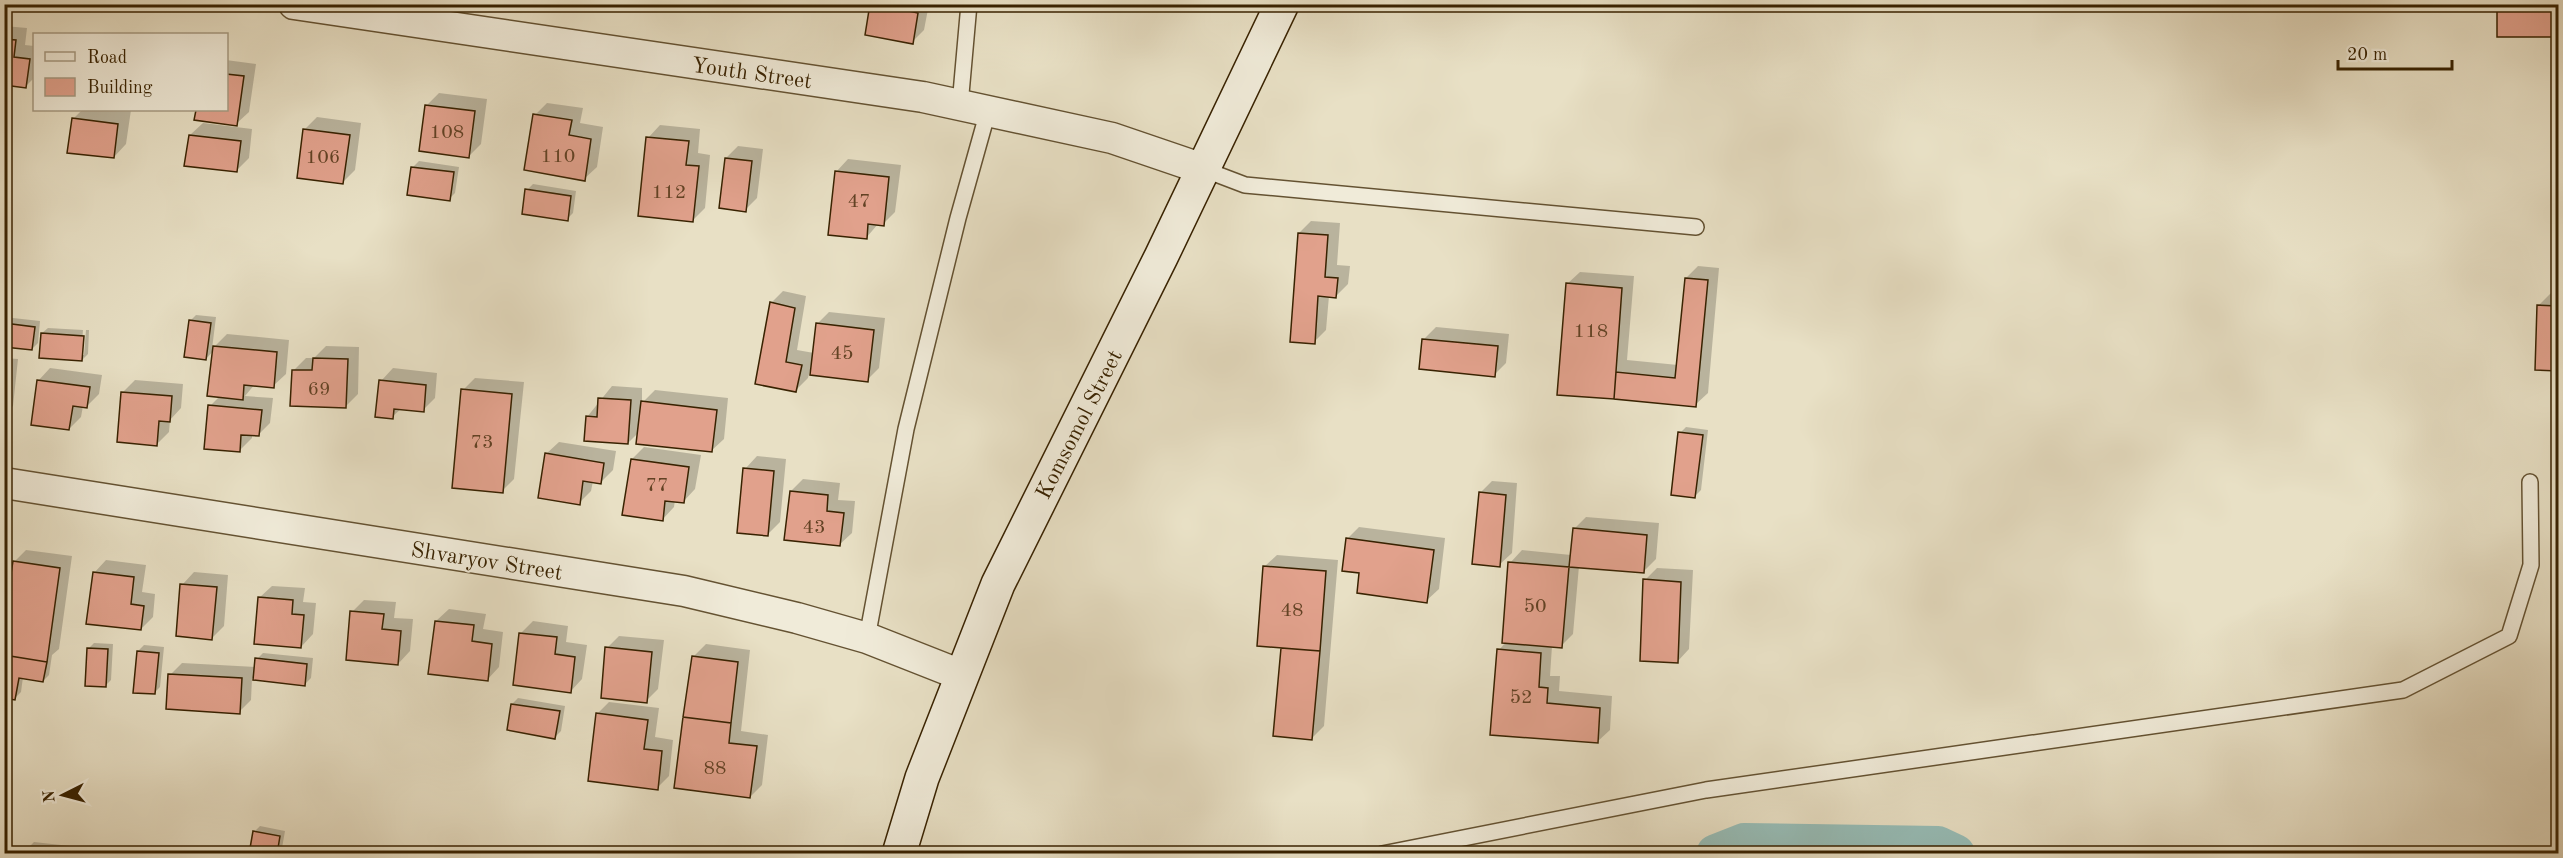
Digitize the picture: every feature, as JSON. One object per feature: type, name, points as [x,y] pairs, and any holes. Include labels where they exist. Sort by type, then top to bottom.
[{"type":"main road","name":"Komsomol Street","points":[[899,854],[922,778],[998,584],[1282,4]]},
{"type":"street","name":"Youth Street","points":[[294,4],[899,94],[1112,138],[1203,169]]},
{"type":"street","name":"Shvaryov Street","points":[[4,483],[684,591],[797,618],[867,638],[961,675]]},
{"type":"lane","points":[[867,638],[906,429],[958,218],[974,108],[969,4]]},
{"type":"lane","points":[[1203,169],[1245,185],[1696,227]]},
{"type":"lane","points":[[1382,854],[1706,790],[2403,690],[2509,636],[2531,565],[2530,482]]},
{"type":"building","points":[[870,4],[900,4],[899,9],[918,13],[913,44],[865,35]]},
{"type":"building","points":[[2497,4],[2558,4],[2558,37],[2497,37]]},
{"type":"building","points":[[4,39],[16,40],[14,57],[30,59],[26,88],[4,85]]},
{"type":"building","points":[[228,74],[244,76],[237,126],[194,120],[196,111],[228,111]]},
{"type":"building","points":[[425,105],[475,111],[469,158],[419,151]]},
{"type":"building","points":[[533,114],[572,120],[569,135],[591,139],[585,181],[524,170]]},
{"type":"building","points":[[72,118],[118,124],[114,158],[67,153]]},
{"type":"building","points":[[303,129],[350,135],[343,184],[297,178]]},
{"type":"building","points":[[189,135],[241,141],[237,172],[184,166]]},
{"type":"building","points":[[646,137],[689,141],[686,165],[699,166],[693,222],[638,216]]},
{"type":"building","points":[[725,158],[752,161],[746,212],[719,208]]},
{"type":"building","points":[[411,167],[454,172],[450,201],[407,195]]},
{"type":"building","points":[[835,171],[889,177],[884,226],[868,224],[867,239],[828,235]]},
{"type":"building","points":[[525,189],[571,196],[568,221],[522,214]]},
{"type":"building","points":[[1298,233],[1328,235],[1325,277],[1338,278],[1336,298],[1318,296],[1315,344],[1290,342]]},
{"type":"building","points":[[1685,278],[1708,280],[1696,407],[1614,399],[1616,372],[1675,378]]},
{"type":"building","points":[[1566,283],[1622,288],[1614,399],[1557,395]]},
{"type":"building","points":[[770,302],[795,308],[786,362],[802,365],[796,392],[755,384]]},
{"type":"building","points":[[2537,305],[2558,306],[2558,371],[2535,370]]},
{"type":"building","points":[[189,320],[211,323],[206,360],[184,357]]},
{"type":"building","points":[[4,323],[35,327],[32,350],[4,347]]},
{"type":"building","points":[[816,323],[874,330],[868,382],[810,375]]},
{"type":"building","points":[[41,333],[84,336],[82,361],[39,358]]},
{"type":"building","points":[[1422,339],[1498,346],[1495,377],[1419,369]]},
{"type":"building","points":[[213,346],[277,352],[274,388],[244,385],[243,400],[207,396]]},
{"type":"building","points":[[313,358],[348,359],[346,408],[290,406],[292,370],[312,370]]},
{"type":"building","points":[[37,380],[90,387],[87,408],[73,406],[69,430],[31,425]]},
{"type":"building","points":[[379,380],[426,385],[424,412],[394,409],[393,419],[375,417]]},
{"type":"building","points":[[461,389],[512,394],[503,493],[452,488]]},
{"type":"building","points":[[121,392],[172,396],[170,422],[159,421],[157,446],[117,442]]},
{"type":"building","points":[[598,398],[631,400],[628,444],[584,441],[586,416],[597,417]]},
{"type":"building","points":[[641,401],[717,410],[712,452],[636,444]]},
{"type":"building","points":[[208,405],[262,410],[259,436],[241,435],[240,452],[204,449]]},
{"type":"building","points":[[1678,432],[1703,435],[1695,498],[1671,495]]},
{"type":"building","points":[[545,453],[604,463],[601,484],[583,481],[580,505],[538,498]]},
{"type":"building","points":[[631,459],[689,467],[684,503],[665,501],[663,521],[622,515]]},
{"type":"building","points":[[743,468],[774,471],[768,536],[737,533]]},
{"type":"building","points":[[790,491],[828,495],[827,511],[844,513],[840,546],[784,540]]},
{"type":"building","points":[[1479,492],[1506,495],[1500,567],[1472,564]]},
{"type":"building","points":[[1573,528],[1647,535],[1644,573],[1569,567]]},
{"type":"building","points":[[1346,538],[1434,550],[1427,603],[1357,593],[1359,573],[1342,571]]},
{"type":"building","points":[[13,561],[60,568],[47,662],[4,655],[4,619]]},
{"type":"building","points":[[1508,562],[1569,567],[1562,648],[1502,643]]},
{"type":"building","points":[[1263,566],[1326,571],[1320,651],[1257,646]]},
{"type":"building","points":[[93,572],[134,577],[131,604],[144,606],[141,630],[86,624]]},
{"type":"building","points":[[1643,579],[1681,582],[1678,663],[1640,661]]},
{"type":"building","points":[[180,584],[217,587],[212,640],[176,636]]},
{"type":"building","points":[[258,597],[293,600],[292,614],[304,615],[301,648],[254,644]]},
{"type":"building","points":[[350,611],[384,614],[382,629],[401,631],[398,665],[346,660]]},
{"type":"building","points":[[435,621],[474,625],[472,641],[492,644],[488,681],[428,674]]},
{"type":"building","points":[[519,633],[557,637],[555,654],[575,657],[571,693],[513,685]]},
{"type":"building","points":[[605,647],[652,652],[647,703],[601,698]]},
{"type":"building","points":[[87,648],[108,649],[106,687],[85,686]]},
{"type":"building","points":[[1281,648],[1320,651],[1312,740],[1273,736]]},
{"type":"building","points":[[1497,649],[1541,653],[1539,687],[1548,688],[1547,703],[1600,708],[1598,743],[1490,735]]},
{"type":"building","points":[[137,651],[159,653],[155,694],[133,693]]},
{"type":"building","points":[[4,655],[47,662],[43,682],[19,678],[15,700],[4,698]]},
{"type":"building","points":[[692,656],[738,662],[731,723],[683,717]]},
{"type":"building","points":[[255,658],[307,664],[305,686],[253,680]]},
{"type":"building","points":[[168,674],[242,678],[240,714],[166,709]]},
{"type":"building","points":[[511,704],[560,711],[555,739],[507,730]]},
{"type":"building","points":[[596,713],[648,720],[644,749],[662,751],[658,790],[588,781]]},
{"type":"building","points":[[683,717],[731,723],[729,743],[757,746],[750,798],[674,788]]},
{"type":"building","points":[[253,831],[280,836],[277,854],[249,854]]},
{"type":"building","points":[[26,847],[74,852],[74,854],[26,854]]},
{"type":"waterway","points":[[1716,854],[1744,843],[1938,846],[1955,854]]}]
